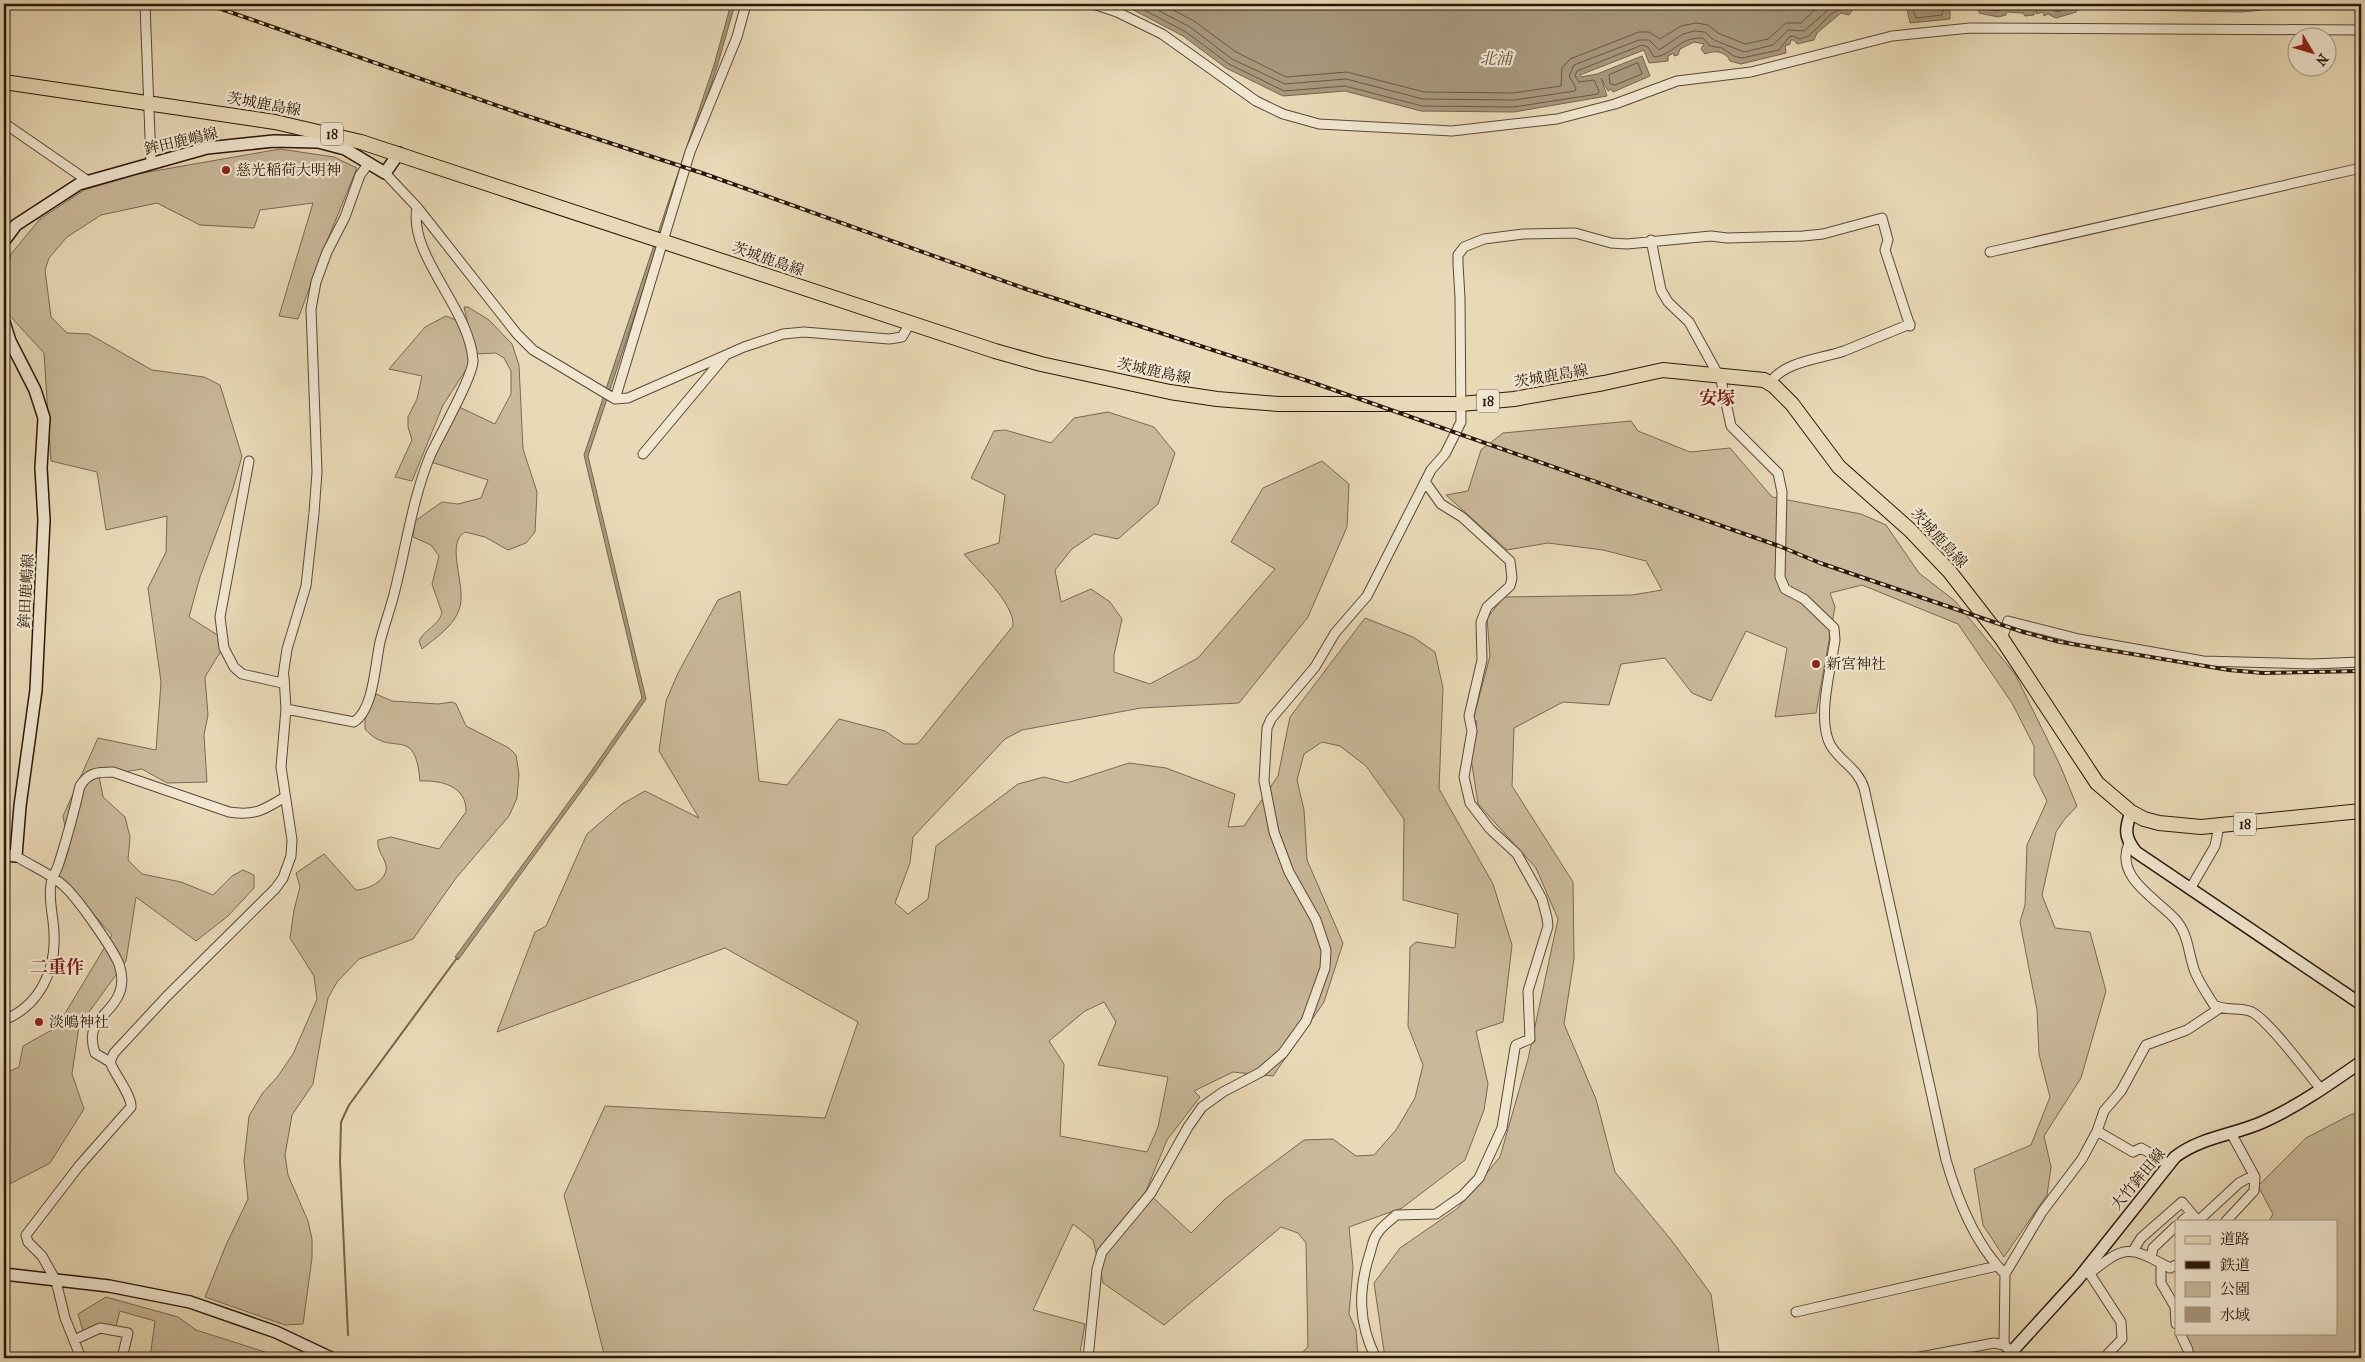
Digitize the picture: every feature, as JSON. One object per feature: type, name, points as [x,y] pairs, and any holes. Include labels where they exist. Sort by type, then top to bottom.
[{"type":"main road","name":"茨城鹿島線","points":[[4,82],[275,122],[334,135],[399,153],[910,323],[1041,364],[1185,395],[1278,404],[1461,404],[1514,399],[1663,370],[1757,378],[1770,383],[1792,404],[1840,467],[1899,519],[1934,554],[2002,639],[2097,783],[2131,812]]},
{"type":"main road","points":[[274,141],[275,122]]},
{"type":"main road","name":"鉾田鹿嶋線","points":[[4,240],[16,225],[73,188],[88,181],[207,148],[274,141],[306,141],[344,149],[385,174]]},
{"type":"main road","points":[[385,174],[399,153]]},
{"type":"main road","name":"鉾田鹿嶋線","points":[[4,322],[10,341],[35,390],[44,418],[41,468],[44,520],[36,690],[20,806],[10,855]]},
{"type":"main road","name":"18","points":[[2131,812],[2144,819],[2159,823],[2201,827],[2361,811]]},
{"type":"main road","points":[[2131,812],[2124,832],[2136,852],[2361,1004]]},
{"type":"main road","name":"大竹鉾田線","points":[[2007,1352],[2049,1314],[2088,1271],[2169,1164],[2186,1148],[2208,1139],[2231,1134],[2266,1120],[2361,1062]]},
{"type":"main road","points":[[4,1274],[109,1286],[190,1302],[276,1332],[331,1358]]},
{"type":"street","points":[[145,4],[151,163]]},
{"type":"street","points":[[609,396],[657,239],[737,37],[746,4]]},
{"type":"street","points":[[1093,4],[1117,12],[1162,34],[1256,100],[1283,114],[1319,124],[1452,131],[1557,119],[1615,104],[1677,81],[1751,72],[1892,36],[1922,31],[1970,28],[2361,30]]},
{"type":"street","points":[[4,123],[88,181]]},
{"type":"street","points":[[110,1062],[114,1053],[154,1010],[262,903],[283,878],[291,856],[292,840],[281,767],[286,709],[284,677],[287,649],[306,586],[317,472],[312,309],[316,282],[327,252],[345,217],[360,175],[369,163]]},
{"type":"street","points":[[1990,252],[2361,168]]},
{"type":"street","points":[[385,174],[417,207],[517,334],[533,350],[609,396],[628,398],[766,338],[797,333],[888,339],[902,337],[910,323]]},
{"type":"street","points":[[286,709],[354,722],[360,718],[368,703],[380,642],[394,593],[416,496],[446,420],[470,376],[473,362],[469,335],[424,252],[415,218],[417,207]]},
{"type":"street","points":[[1088,1358],[1097,1270],[1102,1252],[1121,1232],[1151,1193],[1188,1127],[1202,1107],[1223,1092],[1261,1072],[1283,1053],[1306,1021],[1325,968],[1326,950],[1316,920],[1290,872],[1274,832],[1264,782],[1267,728],[1315,667],[1335,633],[1367,596],[1431,470],[1445,454],[1461,422],[1458,255],[1464,246],[1484,239],[1523,234],[1574,233],[1611,243],[1627,244],[1651,240],[1711,236],[1752,238],[1823,234],[1882,218],[1888,240],[1885,250],[1910,325],[1842,352],[1796,365],[1775,375],[1770,383]]},
{"type":"street","points":[[1651,240],[1661,290],[1668,302],[1689,322],[1717,374],[1731,426],[1778,473],[1782,484],[1780,577],[1785,590],[1804,599],[1834,628],[1835,640],[1824,721],[1828,738],[1841,758],[1860,776],[1862,782],[1946,1160],[1956,1194],[1979,1240],[1997,1266],[2006,1274]]},
{"type":"street","points":[[643,454],[726,356]]},
{"type":"street","points":[[249,460],[220,617],[224,648],[234,667],[242,674],[282,683],[284,677]]},
{"type":"street","points":[[1376,1358],[1366,1338],[1362,1321],[1362,1299],[1364,1271],[1376,1234],[1396,1215],[1436,1214],[1462,1196],[1479,1178],[1502,1128],[1514,1048],[1516,1045],[1530,1040],[1528,991],[1548,926],[1542,899],[1531,875],[1517,854],[1490,830],[1470,803],[1464,777],[1472,731],[1469,716],[1482,660],[1482,622],[1487,606],[1510,586],[1512,578],[1510,562],[1462,517],[1441,504],[1426,483]]},
{"type":"street","points":[[2002,639],[2008,621],[2078,640],[2203,661],[2311,664],[2361,662]]},
{"type":"street","points":[[4,1020],[17,1015],[33,1000],[41,990],[52,964],[54,935],[51,885],[64,850],[80,786],[89,775],[98,772],[112,772],[229,812],[245,815],[262,811],[285,797]]},
{"type":"street","points":[[2190,889],[2215,846],[2219,826]]},
{"type":"street","points":[[2129,843],[2125,852],[2133,880],[2182,927],[2200,984],[2214,1005],[2220,1008],[2241,1008],[2254,1013],[2268,1026],[2320,1088]]},
{"type":"street","points":[[10,855],[53,878],[74,898],[109,948],[121,970],[120,992],[92,1031],[94,1053],[110,1062],[122,1088],[129,1094],[131,1107],[79,1166],[26,1235],[28,1242],[42,1256],[56,1280],[65,1318],[81,1358]]},
{"type":"street","points":[[2007,1352],[2006,1274],[2042,1212],[2082,1160],[2097,1131],[2104,1111],[2121,1091],[2146,1045],[2187,1030],[2220,1008]]},
{"type":"street","points":[[2097,1131],[2133,1152],[2141,1148],[2169,1164]]},
{"type":"street","points":[[2227,1220],[2254,1191],[2254,1175],[2231,1134]]},
{"type":"street","points":[[2199,1220],[2239,1183],[2254,1175]]},
{"type":"street","points":[[2133,1251],[2140,1238],[2182,1202],[2197,1220]]},
{"type":"street","points":[[2183,1220],[2191,1213]]},
{"type":"street","points":[[2151,1258],[2153,1248],[2175,1227]]},
{"type":"street","points":[[2104,1358],[2122,1339],[2121,1322],[2088,1271],[2122,1251],[2133,1251],[2170,1268],[2175,1266]]},
{"type":"street","points":[[2160,1263],[2161,1283],[2175,1307]]},
{"type":"street","points":[[1796,1312],[1997,1266]]},
{"type":"street","points":[[74,1340],[100,1328],[128,1333],[122,1358]]},
{"type":"street","points":[[2180,1334],[2188,1350],[2188,1358]]},
{"type":"street","points":[[1915,1358],[1994,1343],[2007,1352]]},
{"type":"green space","points":[[280,149],[334,157],[357,168],[298,319],[279,316],[313,203],[260,210],[254,228],[200,225],[157,203],[101,215],[67,237],[49,258],[45,270],[51,317],[67,333],[89,334],[152,370],[204,377],[220,385],[242,456],[233,488],[200,577],[189,617],[227,641],[205,677],[208,715],[204,735],[207,782],[167,783],[142,769],[99,776],[103,797],[125,817],[130,837],[128,860],[142,874],[181,882],[213,895],[232,876],[243,870],[254,875],[254,888],[228,916],[196,941],[136,897],[126,961],[79,1026],[72,1074],[84,1109],[50,1163],[4,1187],[4,1074],[19,1067],[23,1046],[57,1027],[112,935],[59,876],[69,849],[63,816],[98,738],[156,750],[161,682],[148,588],[166,552],[167,516],[106,530],[97,472],[51,461],[44,353],[9,315],[6,274],[11,254],[40,219],[84,190],[137,174]]},
{"type":"green space","points":[[464,307],[468,307],[489,320],[512,344],[519,365],[523,449],[537,492],[535,532],[526,543],[508,550],[485,537],[465,532],[459,538],[456,546],[456,556],[461,590],[459,610],[453,622],[422,649],[419,641],[438,621],[442,613],[432,584],[439,556],[431,545],[413,537],[415,521],[442,502],[458,504],[481,498],[488,480],[431,462],[457,406],[495,424],[511,394],[511,371],[504,358],[496,353],[475,354]]},
{"type":"green space","points":[[446,316],[461,322],[470,338],[469,365],[443,405],[412,481],[395,477],[412,440],[408,427],[408,417],[417,399],[422,376],[389,369],[425,327]]},
{"type":"green space","points":[[1108,412],[1154,427],[1175,453],[1158,504],[1118,539],[1094,534],[1072,549],[1055,570],[1061,602],[1091,589],[1110,602],[1122,619],[1114,655],[1114,672],[1150,684],[1198,658],[1275,569],[1231,542],[1263,488],[1322,461],[1349,484],[1347,527],[1308,617],[1239,703],[1141,708],[1022,730],[1005,739],[913,837],[910,863],[895,903],[908,914],[928,899],[936,846],[1018,784],[1044,777],[1067,783],[1129,763],[1166,768],[1235,794],[1228,827],[1244,826],[1278,776],[1290,717],[1365,618],[1413,637],[1435,652],[1443,688],[1439,789],[1493,884],[1512,945],[1503,1022],[1476,1031],[1488,1084],[1484,1110],[1465,1160],[1402,1208],[1349,1227],[1353,1268],[1349,1314],[1356,1330],[1358,1358],[1296,1358],[1308,1347],[1306,1243],[1298,1233],[1281,1227],[1164,1325],[1103,1283],[1093,1240],[1073,1224],[1033,1310],[1085,1324],[1079,1358],[605,1358],[564,1195],[605,1106],[825,1118],[858,1022],[725,948],[497,1032],[535,932],[546,926],[587,834],[622,804],[645,791],[699,818],[659,751],[666,701],[678,673],[718,600],[740,591],[759,781],[787,785],[839,719],[885,731],[904,744],[917,744],[1013,626],[1012,617],[1002,598],[964,554],[999,543],[1005,495],[971,478],[994,431],[1005,430],[1051,443],[1074,418]],"holes":[[[1322,742],[1340,746],[1366,766],[1404,819],[1403,900],[1458,914],[1455,948],[1416,942],[1410,947],[1408,1026],[1423,1065],[1415,1098],[1396,1130],[1374,1155],[1356,1156],[1333,1139],[1304,1140],[1225,1199],[1191,1233],[1146,1191],[1167,1140],[1200,1097],[1194,1091],[1233,1072],[1273,1076],[1324,1002],[1343,943],[1307,860],[1304,810],[1297,780],[1304,754]],[[1104,1002],[1116,1022],[1098,1065],[1168,1077],[1158,1127],[1147,1152],[1060,1136],[1064,1064],[1049,1041],[1085,1011]]]},
{"type":"green space","points":[[1631,421],[1638,431],[1690,452],[1730,448],[1772,497],[1861,514],[1886,525],[1919,573],[1955,601],[2015,674],[2060,765],[2077,806],[2056,832],[2042,895],[2055,928],[2090,932],[2106,991],[2081,1078],[2044,1136],[2051,1167],[2047,1195],[2004,1257],[1983,1225],[1974,1169],[2031,1145],[2050,1097],[2039,1054],[2037,1010],[2020,922],[2025,905],[2027,845],[2047,801],[2034,775],[2034,746],[2012,703],[1958,624],[1862,585],[1830,593],[1835,607],[1816,713],[1775,717],[1787,648],[1746,631],[1711,701],[1692,693],[1665,658],[1621,664],[1609,705],[1563,702],[1514,728],[1512,786],[1573,882],[1574,959],[1564,1024],[1596,1099],[1615,1172],[1672,1241],[1711,1294],[1720,1358],[1385,1358],[1374,1283],[1400,1248],[1458,1208],[1500,1157],[1528,1059],[1558,919],[1536,868],[1478,804],[1471,758],[1477,721],[1473,720],[1490,656],[1487,618],[1504,597],[1632,595],[1662,590],[1646,561],[1603,550],[1548,543],[1507,550],[1446,495],[1468,491],[1481,450],[1503,433]]},
{"type":"green space","points":[[376,694],[392,701],[438,704],[452,702],[456,704],[466,726],[509,748],[516,755],[519,774],[517,798],[509,816],[456,878],[413,939],[359,959],[337,982],[328,998],[313,1084],[292,1115],[285,1155],[288,1175],[308,1221],[312,1239],[312,1258],[303,1324],[285,1325],[205,1297],[226,1245],[248,1199],[244,1161],[249,1116],[262,1094],[278,1076],[293,1054],[317,999],[314,976],[290,938],[300,887],[296,873],[324,854],[356,890],[367,888],[378,882],[385,873],[385,862],[379,849],[378,840],[391,837],[439,849],[466,812],[462,796],[451,786],[436,782],[420,781],[417,763],[413,752],[408,747],[401,744],[384,742],[375,738],[365,729],[365,719]]},
{"type":"green space","points":[[2352,1114],[2361,1114],[2361,1358],[2194,1358],[2186,1338],[2187,1334],[2338,1334],[2338,1220],[2270,1220],[2273,1214],[2258,1186],[2306,1138]]},
{"type":"green space","points":[[106,1297],[178,1317],[196,1330],[284,1358],[150,1358],[155,1321],[120,1311],[116,1326],[83,1331],[78,1314]]},
{"type":"water","points":[[731,4],[735,4],[717,67],[588,456],[646,699],[458,960],[455,957],[590,773],[642,698],[584,455],[714,65]]},
{"type":"water","name":"北浦","points":[[1122,4],[1870,4],[1854,8],[1849,15],[1841,13],[1817,33],[1814,40],[1797,44],[1794,40],[1791,40],[1790,44],[1785,46],[1786,53],[1741,64],[1730,61],[1723,53],[1712,52],[1705,54],[1701,49],[1704,44],[1694,42],[1680,49],[1678,55],[1674,56],[1674,53],[1668,56],[1668,61],[1649,63],[1644,50],[1580,75],[1581,77],[1597,74],[1642,56],[1650,76],[1613,92],[1611,89],[1608,91],[1601,78],[1607,96],[1514,112],[1421,111],[1345,91],[1283,96],[1226,68],[1183,36]]},
{"type":"water","points":[[1906,4],[2282,4],[2272,5],[2262,10],[2241,12],[2078,9],[2076,12],[2056,18],[2048,14],[2044,16],[2043,12],[2036,14],[2037,11],[2034,12],[2034,15],[2025,16],[2023,13],[2006,12],[2006,15],[1998,17],[1979,13],[1979,10],[1950,5],[1950,19],[1910,23]]},
{"type":"waterway","points":[[348,1335],[340,1161],[341,1122],[349,1105],[457,958]]},
{"type":"railway","points":[[207,4],[521,114],[702,173],[1026,289],[1314,383],[1779,546],[1820,563],[2023,632],[2060,642],[2229,670],[2263,673],[2361,671]]},
{"type":"place","name":"慈光稲荷大明神","points":[[226,170]]},
{"type":"place","name":"新宮神社","points":[[1816,664]]},
{"type":"place","name":"淡嶋神社","points":[[39,1022]]},
{"type":"district","name":"安塚","points":[[1717,398]]},
{"type":"district","name":"二重作","points":[[57,967]]}]
